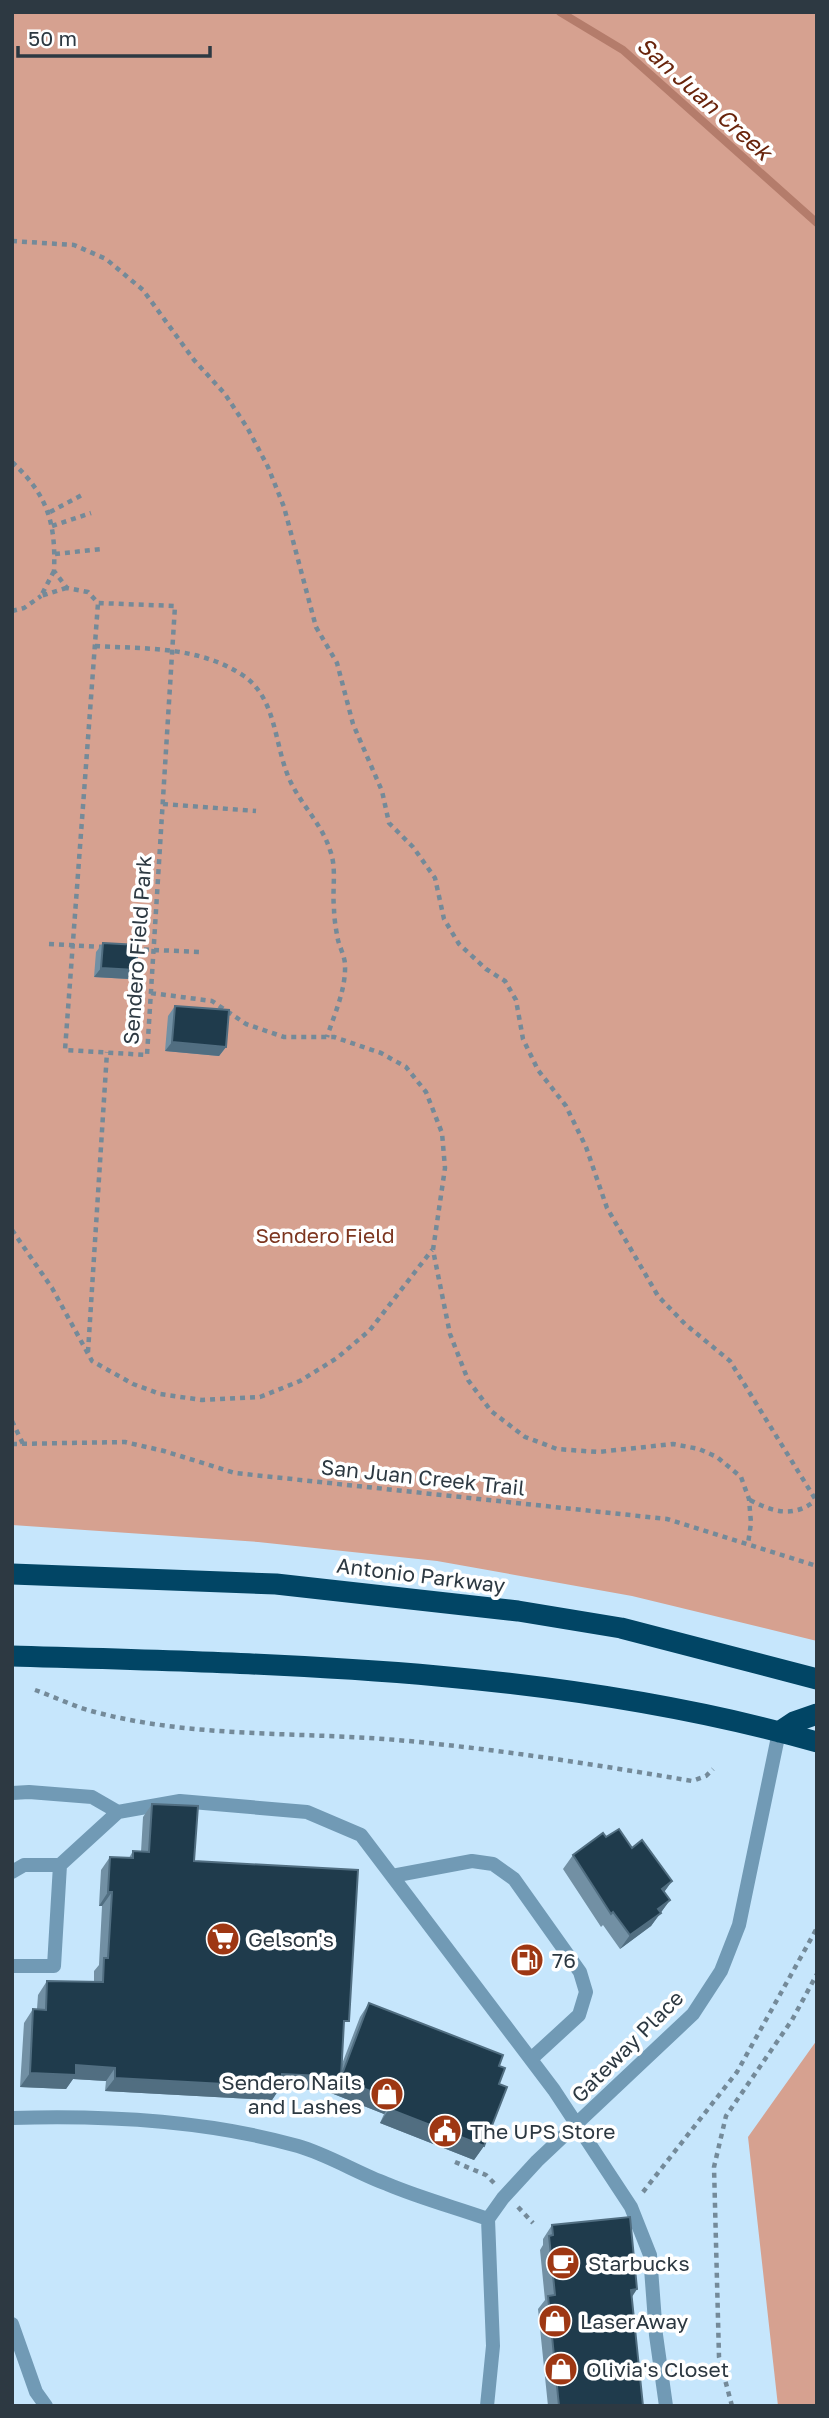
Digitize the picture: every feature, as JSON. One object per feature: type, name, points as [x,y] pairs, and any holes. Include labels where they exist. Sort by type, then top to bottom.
[{"type":"highway","name":"Antonio Parkway","points":[[12,1574],[276,1584],[518,1611],[621,1628],[817,1679]]},
{"type":"highway","points":[[12,1656],[392,1671],[612,1699],[817,1742]]},
{"type":"highway","points":[[779,1732],[794,1722],[817,1714]]},
{"type":"lane","name":"Gateway Place","points":[[488,2219],[537,2161],[693,2014],[721,1972],[739,1925],[779,1732]]},
{"type":"lane","points":[[12,1793],[29,1791],[92,1797],[118,1812]]},
{"type":"lane","points":[[12,1872],[24,1865],[60,1865],[118,1812],[180,1801],[307,1812],[361,1835],[531,2059],[631,2207],[650,2255],[656,2335],[666,2406]]},
{"type":"lane","points":[[392,1876],[472,1861],[493,1864],[514,1879],[580,1972],[586,1992],[579,2015],[531,2059]]},
{"type":"lane","points":[[12,1966],[54,1966],[60,1865]]},
{"type":"lane","points":[[12,2118],[82,2117],[176,2123],[227,2130],[301,2147],[388,2185],[488,2219],[493,2346],[487,2406]]},
{"type":"lane","points":[[12,2324],[36,2392],[46,2406]]},
{"type":"path","points":[[12,241],[74,245],[106,259],[143,289],[194,360],[225,394],[248,429],[268,467],[284,507],[316,627],[337,663],[353,724],[382,791],[389,823],[413,847],[435,878],[444,919],[459,944],[486,969],[505,981],[516,1000],[523,1039],[538,1070],[571,1116],[586,1147],[607,1208],[658,1296],[685,1324],[730,1361],[816,1502],[803,1510],[788,1513],[769,1511],[749,1499]]},
{"type":"path","points":[[12,462],[25,474],[50,512],[55,554],[54,571],[41,596]]},
{"type":"path","points":[[50,512],[82,495]]},
{"type":"path","points":[[52,526],[91,513]]},
{"type":"path","points":[[55,554],[102,549]]},
{"type":"path","points":[[54,571],[66,588]]},
{"type":"path","points":[[12,611],[24,608],[59,588],[66,588]]},
{"type":"path","name":"Sendero Field Park","points":[[66,588],[88,592],[98,603],[175,606],[147,1055],[65,1050],[98,603]]},
{"type":"path","points":[[95,646],[187,651],[220,661],[246,678],[264,696],[288,775],[296,793],[319,824],[331,851],[335,880],[333,906],[345,964],[343,987],[327,1037]]},
{"type":"path","points":[[163,804],[256,811]]},
{"type":"path","points":[[49,944],[113,948]]},
{"type":"path","points":[[127,948],[199,952]]},
{"type":"path","points":[[151,993],[212,1001],[246,1024],[284,1037],[334,1037],[381,1053],[406,1067],[426,1092],[442,1133],[444,1168],[433,1250],[450,1334],[468,1380],[491,1411],[525,1437],[557,1449],[598,1452],[673,1444],[699,1449],[717,1457],[741,1477],[749,1499],[751,1523],[748,1544]]},
{"type":"path","points":[[88,1353],[107,1052]]},
{"type":"path","points":[[12,1230],[52,1288],[93,1361],[133,1384],[160,1394],[202,1400],[260,1397],[300,1381],[337,1358],[370,1330],[433,1250]]},
{"type":"path","points":[[12,1421],[23,1444]]},
{"type":"path","name":"San Juan Creek Trail","points":[[12,1444],[125,1442],[164,1451],[235,1474],[667,1519],[817,1566]]},
{"type":"path","points":[[36,1690],[95,1712],[158,1724],[213,1730],[408,1741],[574,1761],[692,1781],[706,1776],[713,1769]]},
{"type":"path","points":[[631,2207],[737,2072],[817,1928]]},
{"type":"path","points":[[732,2406],[719,2357],[715,2167],[726,2116],[792,2020],[817,1974]]},
{"type":"path","points":[[455,2162],[485,2175],[506,2195]]},
{"type":"green space","name":"Sendero Field","points":[[12,12],[817,12],[817,1641],[632,1596],[437,1561],[258,1542],[12,1525]]},
{"type":"green space","points":[[817,2040],[817,2406],[778,2406],[748,2137]]},
{"type":"building","points":[[103,943],[138,945],[136,970],[101,968]]},
{"type":"building","points":[[175,1006],[229,1010],[226,1047],[172,1042]]},
{"type":"building","name":"Gelson's","points":[[152,1804],[198,1806],[194,1861],[358,1870],[349,2021],[344,2021],[341,2077],[282,2074],[281,2087],[115,2078],[115,2068],[76,2065],[76,2075],[30,2073],[33,2009],[46,2010],[47,1981],[103,1982],[104,1958],[108,1958],[112,1892],[108,1892],[110,1857],[133,1858],[133,1851],[149,1852]]},
{"type":"building","points":[[619,1829],[632,1848],[642,1840],[672,1881],[662,1889],[670,1900],[658,1909],[661,1913],[630,1935],[613,1912],[611,1914],[573,1855],[603,1833],[606,1837]]},
{"type":"building","points":[[369,2003],[503,2055],[499,2066],[505,2068],[499,2084],[507,2087],[484,2146],[389,2109],[393,2100],[340,2079]]},
{"type":"building","points":[[630,2217],[637,2289],[631,2290],[643,2406],[559,2406],[548,2296],[555,2295],[549,2236],[553,2235],[552,2225]]},
{"type":"waterway","name":"San Juan Creek","points":[[560,12],[623,50],[817,223]]},
{"type":"place","name":"Gelson's","points":[[223,1939]]},
{"type":"place","name":"76","points":[[527,1960]]},
{"type":"place","name":"Sendero Nails and Lashes","points":[[387,2094]]},
{"type":"place","name":"The UPS Store","points":[[445,2131]]},
{"type":"place","name":"Starbucks","points":[[563,2263]]},
{"type":"place","name":"LaserAway","points":[[555,2321]]},
{"type":"place","name":"Olivia's Closet","points":[[561,2369]]}]
